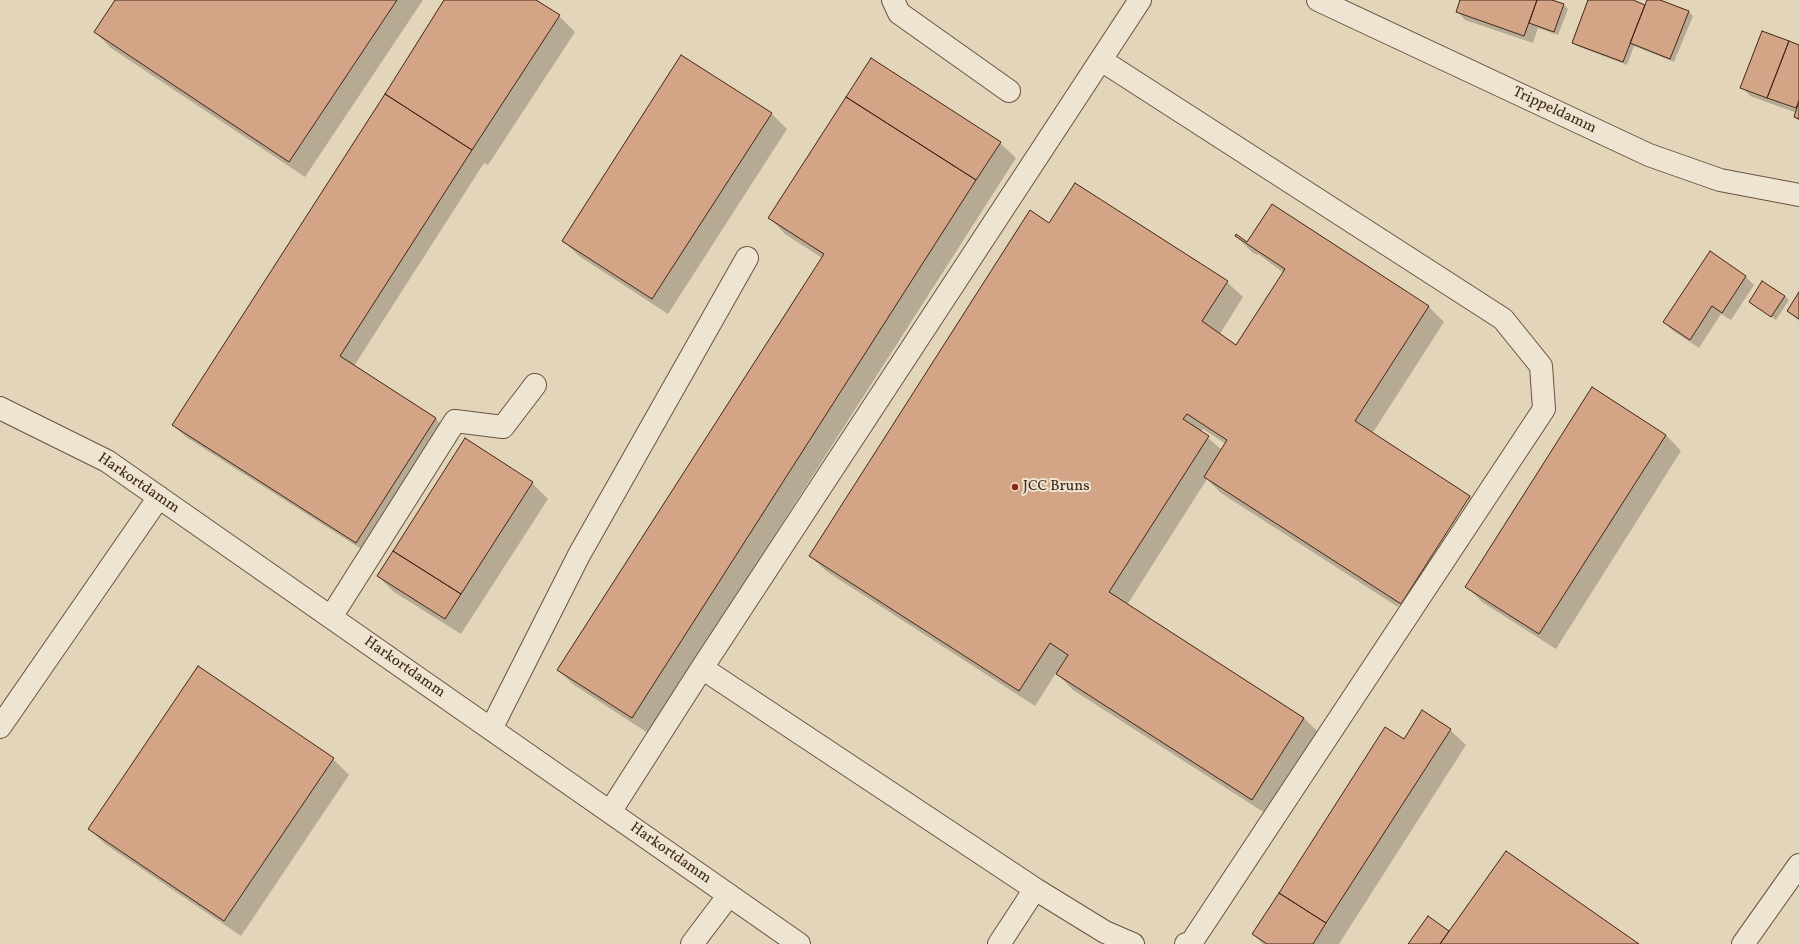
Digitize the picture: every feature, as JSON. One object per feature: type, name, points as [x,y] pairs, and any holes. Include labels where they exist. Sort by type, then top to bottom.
[{"type":"street","points":[[893,0],[899,14],[1009,91]]},
{"type":"street","points":[[610,812],[702,668],[1140,0]]},
{"type":"street","name":"Trippeldamm","points":[[1318,0],[1649,156],[1720,180],[1799,195]]},
{"type":"street","points":[[1101,60],[1503,319],[1541,366],[1544,409],[1191,944],[1186,944]]},
{"type":"street","points":[[491,729],[579,555],[747,258]]},
{"type":"street","points":[[330,617],[455,421],[503,427],[535,385]]},
{"type":"street","name":"Harkortdamm","points":[[0,408],[107,461],[799,944]]},
{"type":"street","points":[[0,727],[159,497]]},
{"type":"street","points":[[702,668],[1035,889],[1105,932],[1133,944]]},
{"type":"street","points":[[1743,944],[1799,865]]},
{"type":"street","points":[[999,944],[1035,889]]},
{"type":"street","points":[[692,944],[729,895]]},
{"type":"building","points":[[115,0],[397,0],[289,162],[94,32]]},
{"type":"building","points":[[444,0],[536,0],[560,15],[472,150],[385,94]]},
{"type":"building","points":[[1460,0],[1537,0],[1524,36],[1456,12]]},
{"type":"building","points":[[1537,0],[1552,0],[1564,4],[1554,32],[1529,23]]},
{"type":"building","points":[[1588,0],[1633,0],[1645,5],[1623,62],[1572,43]]},
{"type":"building","points":[[1647,0],[1660,0],[1689,11],[1670,59],[1630,43]]},
{"type":"building","points":[[1762,31],[1789,41],[1767,98],[1740,88]]},
{"type":"building","points":[[1789,41],[1799,45],[1799,101],[1796,108],[1767,98]]},
{"type":"building","points":[[681,55],[772,113],[652,299],[562,241]]},
{"type":"building","points":[[871,58],[1001,142],[976,180],[846,97]]},
{"type":"building","points":[[385,94],[472,150],[340,356],[436,418],[356,543],[172,425]]},
{"type":"building","points":[[846,97],[976,180],[632,718],[557,670],[824,254],[768,218]]},
{"type":"building","points":[[1799,101],[1799,119],[1794,117]]},
{"type":"building","name":"JCC Bruns","points":[[1075,183],[1228,281],[1202,321],[1236,345],[1285,269],[1235,236],[1236,234],[1247,242],[1272,204],[1429,306],[1355,421],[1470,496],[1401,604],[1204,477],[1227,440],[1187,414],[1183,419],[1209,436],[1109,592],[1304,718],[1252,800],[1056,674],[1068,655],[1050,643],[1019,691],[809,556],[1030,210],[1049,223]]},
{"type":"building","points":[[1710,251],[1746,276],[1722,313],[1712,306],[1690,340],[1663,322]]},
{"type":"building","points":[[1762,281],[1785,296],[1771,317],[1749,302]]},
{"type":"building","points":[[1799,292],[1799,319],[1787,311]]},
{"type":"building","points":[[1592,387],[1666,435],[1539,634],[1465,587]]},
{"type":"building","points":[[465,438],[533,482],[461,594],[393,551]]},
{"type":"building","points":[[393,551],[461,594],[445,619],[377,576]]},
{"type":"building","points":[[198,666],[334,758],[224,921],[88,829]]},
{"type":"building","points":[[1422,710],[1451,729],[1326,923],[1279,893],[1385,727],[1404,739]]},
{"type":"building","points":[[1506,851],[1639,944],[1440,944]]},
{"type":"building","points":[[1279,893],[1326,923],[1313,944],[1267,944],[1252,934]]},
{"type":"building","points":[[1428,916],[1449,931],[1440,944],[1408,944]]},
{"type":"place","name":"JCC Bruns","points":[[1015,487]]}]
